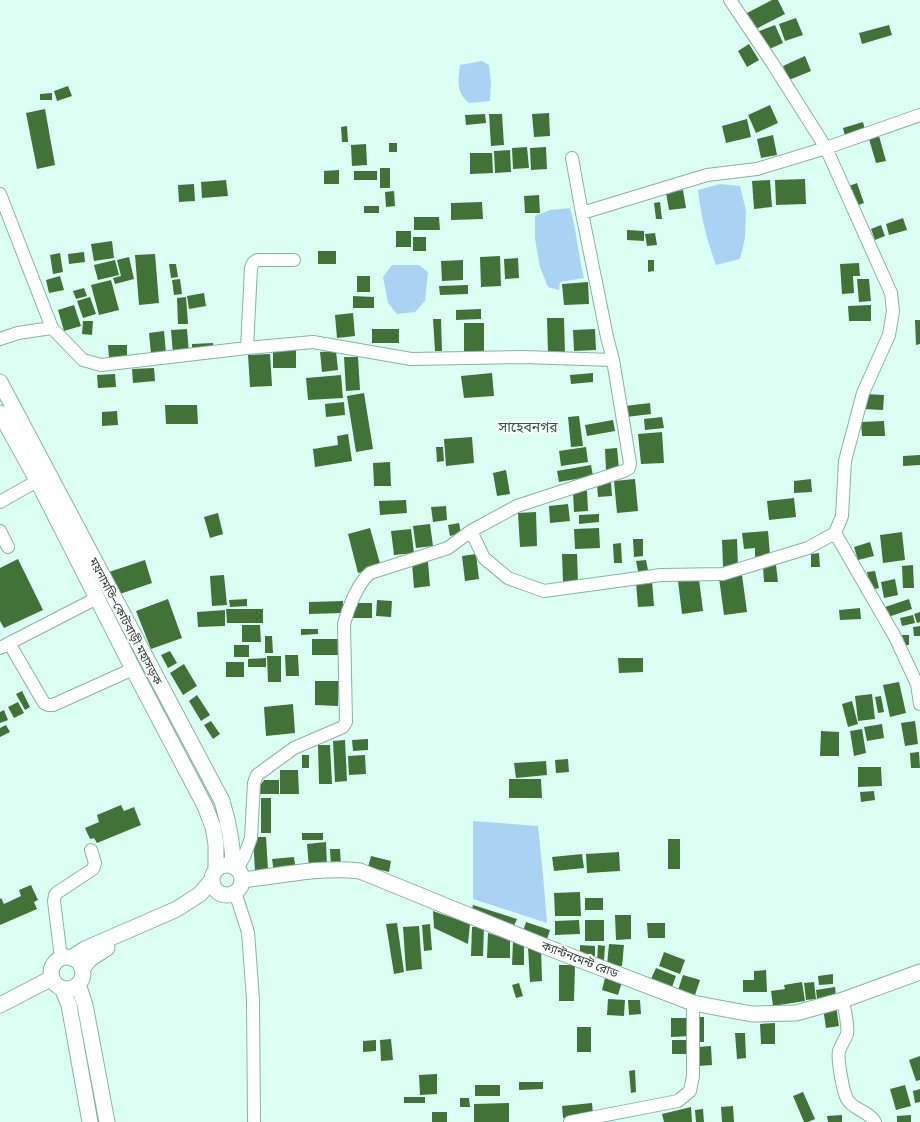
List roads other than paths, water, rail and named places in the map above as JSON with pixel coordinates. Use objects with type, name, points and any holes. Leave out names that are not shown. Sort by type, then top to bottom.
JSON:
[{"type":"main road","name":"ময়নামতি–কোটবাড়ী মহাসড়ক","points":[[0,382],[97,598],[132,669],[205,806],[213,827],[216,844],[216,881]]},
{"type":"main road","name":"ময়নামতি–কোটবাড়ী মহাসড়ক","points":[[0,413],[43,477],[222,802],[230,828],[237,877]]},
{"type":"main road","points":[[82,969],[90,959],[99,952],[189,909],[216,881],[224,865],[237,877],[226,894],[216,881]]},
{"type":"main road","name":"ক্যান্টনমেন্ট রোড","points":[[237,877],[345,868],[360,870],[549,948],[694,1003],[752,1014],[796,1013],[843,1000],[920,972]]},
{"type":"main road","points":[[90,1122],[69,1005],[57,983],[52,969],[57,961],[177,909],[200,894],[216,881]]},
{"type":"main road","points":[[0,1006],[57,983],[71,989],[78,984],[82,977],[82,969],[80,964],[66,958]]},
{"type":"main road","points":[[78,984],[86,1011],[107,1122]]},
{"type":"street","points":[[471,531],[484,558],[508,578],[544,591],[662,574],[723,574],[808,548],[835,533],[842,516],[845,461],[863,393],[889,335],[893,311],[891,293],[826,148],[730,0]]},
{"type":"street","points":[[582,213],[707,175],[758,169],[826,148],[920,115]]},
{"type":"street","points":[[254,1122],[253,999],[248,932],[237,877],[251,838],[254,783],[257,775],[294,748],[343,727],[346,722],[344,624],[347,613],[364,578],[370,573],[448,548],[471,531],[517,506],[624,471],[629,468],[630,463],[613,360],[607,337],[572,158]]},
{"type":"street","points":[[0,194],[52,328],[83,360],[101,365],[247,348],[314,342],[411,359],[523,358],[613,360]]},
{"type":"street","points":[[247,348],[252,263],[257,260],[294,260]]},
{"type":"street","points":[[0,339],[18,333],[52,328]]},
{"type":"street","points":[[0,502],[43,477]]},
{"type":"street","points":[[0,531],[8,547]]},
{"type":"street","points":[[835,533],[895,637],[917,684],[920,704]]},
{"type":"street","points":[[97,598],[5,646],[44,703],[48,705],[53,705],[132,669]]},
{"type":"street","points":[[66,958],[54,901],[55,895],[93,869],[94,863],[91,850]]},
{"type":"street","points":[[843,1000],[847,1033],[840,1049],[838,1059],[846,1098],[852,1105],[875,1122]]},
{"type":"street","points":[[570,1122],[678,1101],[690,1091],[694,1076],[694,1003]]},
{"type":"water","points":[[482,61],[489,65],[491,83],[490,101],[469,103],[460,91],[460,65]]},
{"type":"water","points":[[720,184],[740,186],[746,211],[745,238],[740,259],[716,265],[705,229],[698,190]]},
{"type":"water","points":[[570,208],[584,278],[560,282],[559,290],[548,287],[540,267],[535,239],[535,216],[550,210]]},
{"type":"water","points":[[392,265],[419,265],[428,272],[425,301],[415,312],[397,314],[388,303],[383,277]]},
{"type":"water","points":[[473,821],[538,826],[547,923],[473,899]]},
{"type":"district","name":"সাহেবনগর","points":[[528,427]]}]
